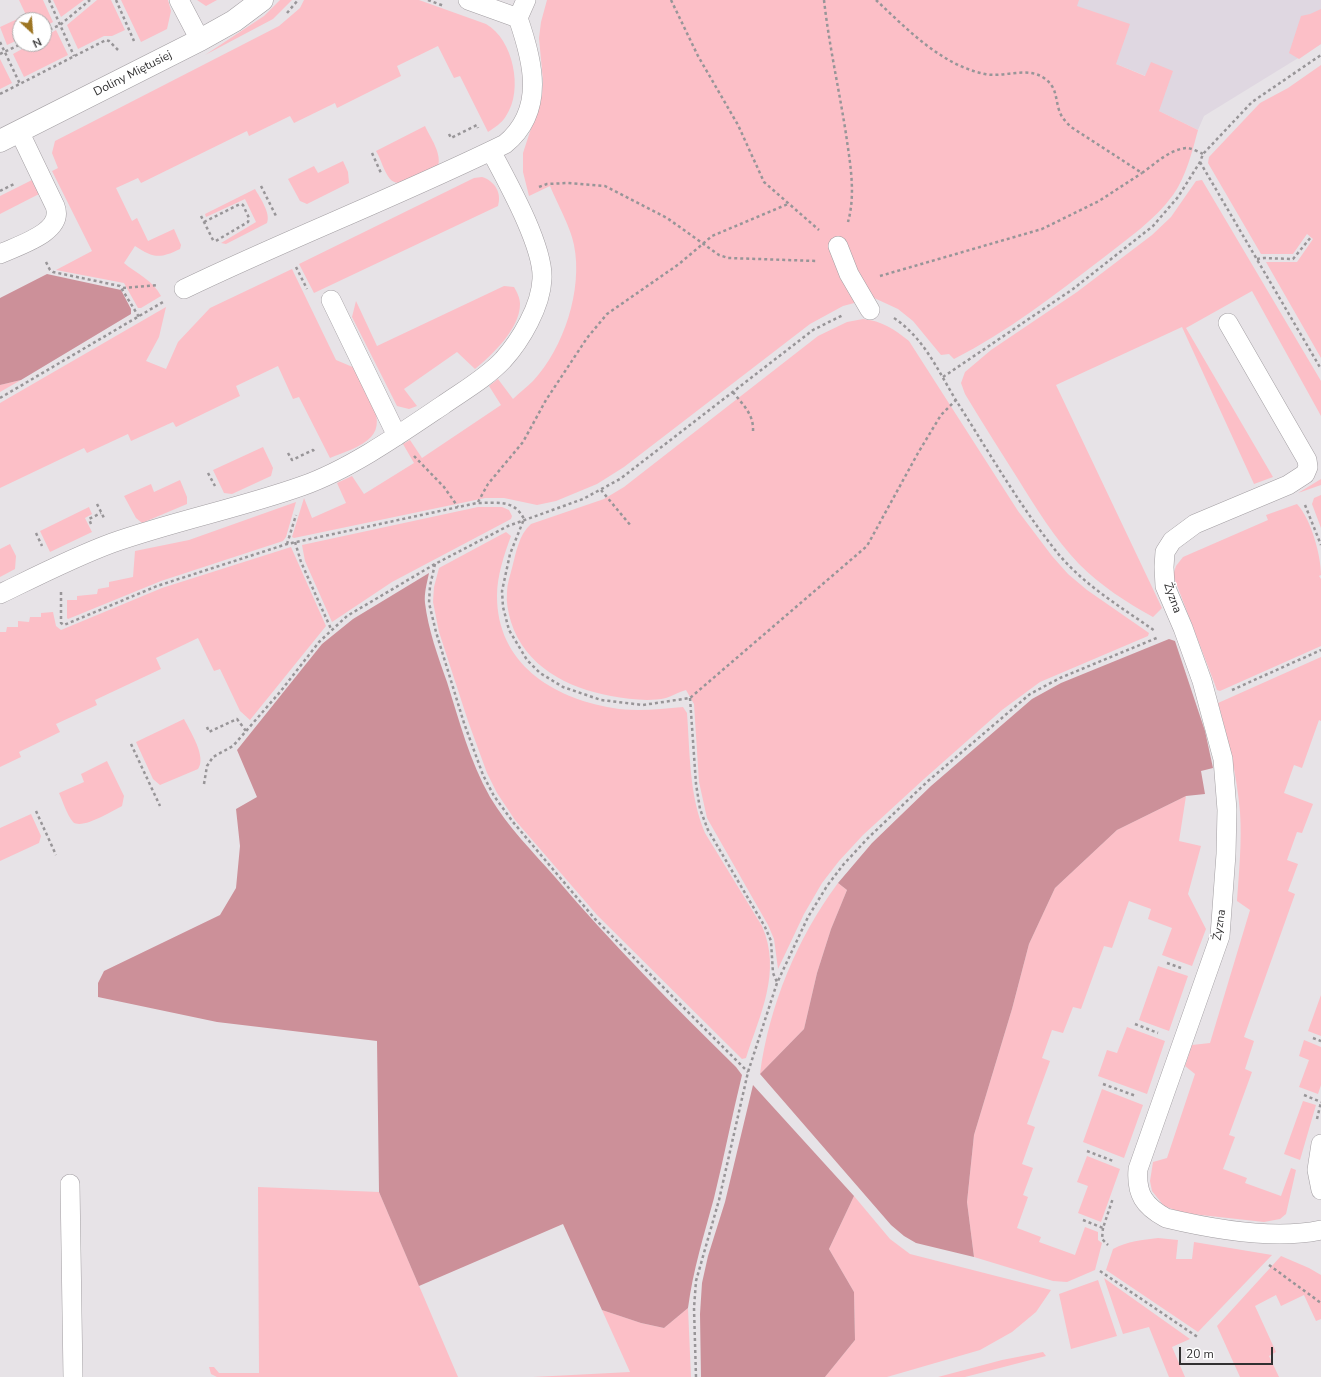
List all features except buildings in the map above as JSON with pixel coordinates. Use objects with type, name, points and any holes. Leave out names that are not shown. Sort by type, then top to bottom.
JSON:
[{"type":"street","name":"Doliny Miętusiej","points":[[9,136],[200,40],[234,21],[262,0]]},
{"type":"lane","points":[[179,0],[200,40]]},
{"type":"lane","points":[[468,0],[518,18]]},
{"type":"lane","points":[[184,289],[283,244],[393,197],[505,144],[515,136],[523,124],[531,99],[533,82],[532,66],[528,47],[518,18],[526,0]]},
{"type":"lane","points":[[0,254],[34,238],[53,226],[57,213],[9,136]]},
{"type":"lane","points":[[0,594],[53,568],[115,542],[304,485],[355,461],[397,436],[487,375],[507,354],[530,322],[542,280],[540,257],[516,199],[491,151]]},
{"type":"lane","points":[[841,254],[854,284],[870,310]]},
{"type":"lane","points":[[331,300],[397,436]]},
{"type":"lane","name":"Żyzna","points":[[1228,323],[1307,460],[1308,467],[1304,474],[1288,485],[1195,524],[1172,541],[1166,552],[1164,567],[1165,586],[1183,628],[1208,701],[1223,759],[1227,810],[1222,919],[1217,943],[1138,1169],[1137,1184],[1140,1194],[1147,1205],[1154,1212],[1166,1218],[1249,1232],[1292,1234],[1321,1230]]},
{"type":"lane","points":[[1321,1144],[1318,1170],[1321,1190]]},
{"type":"lane","points":[[70,1184],[73,1377]]},
{"type":"path","points":[[48,0],[74,56]]},
{"type":"path","points":[[52,28],[60,25],[90,0]]},
{"type":"path","points":[[116,0],[137,48]]},
{"type":"path","points":[[428,0],[449,7]]},
{"type":"path","points":[[671,0],[698,56],[738,125],[758,172],[764,182],[841,254]]},
{"type":"path","points":[[824,0],[827,34],[840,100],[852,180],[852,201],[841,254]]},
{"type":"path","points":[[876,0],[930,49],[953,62],[985,74],[1002,75],[1015,72],[1029,73],[1043,77],[1053,86],[1059,110],[1064,120],[1071,127],[1142,174]]},
{"type":"path","points":[[0,94],[106,40],[124,52]]},
{"type":"path","points":[[0,42],[20,84]]},
{"type":"path","points":[[0,54],[12,48]]},
{"type":"path","points":[[943,377],[1073,289],[1153,226],[1178,197],[1200,162],[1203,154],[1252,102],[1321,55]]},
{"type":"path","points":[[449,134],[451,138],[477,126],[479,130]]},
{"type":"path","points":[[854,284],[968,249],[1042,229],[1099,201],[1142,174],[1170,153],[1190,148],[1203,154]]},
{"type":"path","points":[[372,153],[378,166]]},
{"type":"path","points":[[1200,162],[1321,369]]},
{"type":"path","points":[[516,199],[547,184],[588,184],[605,186],[667,218],[703,244],[728,258],[841,254]]},
{"type":"path","points":[[260,186],[273,210]]},
{"type":"path","points":[[201,216],[204,222],[214,242],[248,222],[250,218],[243,205],[240,204],[204,222]]},
{"type":"path","points":[[477,503],[488,484],[523,442],[546,400],[587,338],[606,314],[679,264],[712,236],[788,204]]},
{"type":"path","points":[[1257,259],[1293,259],[1311,237]]},
{"type":"path","points":[[34,238],[50,270],[120,286],[123,288],[150,285],[171,285],[184,289]]},
{"type":"path","points":[[283,244],[313,300],[331,300]]},
{"type":"path","points":[[123,288],[139,317]]},
{"type":"path","points":[[0,398],[184,289]]},
{"type":"path","points":[[204,784],[207,766],[213,758],[233,746],[331,629],[367,604],[435,564],[524,519],[602,490],[620,479],[813,330],[843,315],[858,311],[870,310],[884,313],[909,329],[920,340],[956,400],[1025,508],[1056,552],[1089,584],[1162,635],[1043,685],[1007,712],[928,782],[868,838],[843,865],[827,886],[808,917],[777,983],[748,1072],[720,1200],[696,1281],[694,1308],[696,1377]]},
{"type":"path","points":[[733,392],[750,414],[753,422],[753,431]]},
{"type":"path","points":[[524,519],[510,554],[502,591],[503,607],[509,630],[527,660],[540,674],[563,687],[601,700],[643,705],[690,698],[867,546],[918,452],[941,415],[956,400]]},
{"type":"path","points":[[397,436],[444,487],[458,507]]},
{"type":"path","points":[[288,454],[292,460],[312,450]]},
{"type":"path","points":[[208,473],[214,484]]},
{"type":"path","points":[[602,490],[631,526]]},
{"type":"path","points":[[53,568],[61,586],[61,623],[64,625],[157,586],[295,542],[477,503],[502,503],[514,506],[519,510],[524,519]]},
{"type":"path","points":[[97,504],[102,514]]},
{"type":"path","points":[[1305,504],[1321,545]]},
{"type":"path","points":[[36,533],[41,544]]},
{"type":"path","points":[[295,542],[301,562],[331,629]]},
{"type":"path","points":[[435,564],[430,586],[429,603],[434,626],[464,723],[483,775],[494,796],[512,822],[595,919],[666,992],[748,1072]]},
{"type":"path","points":[[1208,701],[1321,650]]},
{"type":"path","points":[[690,698],[696,784],[700,809],[708,830],[766,926],[771,941],[773,973],[777,983]]},
{"type":"path","points":[[207,727],[209,732],[237,719],[246,731]]},
{"type":"path","points":[[131,744],[160,806]]},
{"type":"path","points":[[36,811],[56,855]]},
{"type":"path","points":[[1135,1024],[1165,1035]]},
{"type":"path","points":[[1313,1038],[1321,1041]]},
{"type":"path","points":[[1103,1084],[1141,1098]]},
{"type":"path","points":[[1304,1095],[1321,1102]]},
{"type":"path","points":[[1087,1151],[1100,1156]]},
{"type":"path","points":[[1083,1220],[1101,1228],[1102,1239],[1108,1245]]},
{"type":"path","points":[[1269,1265],[1321,1303]]},
{"type":"path","points":[[1100,1271],[1199,1338]]},
{"type":"shaded area","points":[[19,0],[43,0],[48,12],[25,12]]},
{"type":"shaded area","points":[[53,0],[84,0],[61,17]]},
{"type":"shaded area","points":[[97,0],[111,0],[125,30],[112,36],[104,36],[78,49],[67,25]]},
{"type":"shaded area","points":[[121,0],[168,0],[171,11],[167,29],[141,42]]},
{"type":"shaded area","points":[[197,0],[217,0],[206,6]]},
{"type":"shaded area","points":[[280,0],[292,0],[273,19],[205,55],[264,16]]},
{"type":"shaded area","points":[[304,0],[419,0],[486,24],[495,31],[503,41],[513,66],[515,79],[514,93],[506,116],[500,123],[488,132],[460,76],[454,78],[438,46],[397,66],[401,76],[337,108],[335,103],[294,123],[290,116],[249,136],[247,131],[141,183],[138,178],[116,188],[132,221],[137,218],[148,241],[174,229],[181,245],[180,249],[162,256],[152,255],[135,246],[124,263],[149,281],[158,290],[161,296],[141,308],[138,308],[124,283],[56,270],[92,251],[52,171],[58,168],[52,153],[55,141],[279,26],[300,8]]},
{"type":"shaded area","points":[[547,0],[1079,0],[1077,6],[1130,24],[1116,64],[1145,76],[1151,62],[1173,71],[1159,111],[1198,130],[1188,164],[1178,188],[1166,204],[1149,221],[1131,237],[1049,299],[993,337],[954,359],[949,354],[941,355],[913,321],[898,309],[846,285],[849,294],[858,302],[843,306],[810,324],[624,467],[597,484],[556,501],[537,505],[504,498],[485,498],[294,538],[292,537],[304,498],[312,518],[346,503],[337,483],[352,476],[364,494],[414,463],[403,444],[410,440],[422,458],[501,405],[489,386],[498,379],[513,399],[533,381],[544,367],[554,352],[562,335],[573,299],[576,280],[574,245],[567,223],[550,186],[529,196],[523,172],[523,153],[542,95],[543,81],[539,38],[541,22]]},
{"type":"shaded area","points":[[1049,0],[1321,0],[1321,44],[1204,116],[1198,130],[1159,111],[1146,76],[1116,64]]},
{"type":"shaded area","points":[[1321,9],[1321,44],[1299,59],[1289,53],[1301,16]]},
{"type":"shaded area","points":[[12,21],[12,43],[7,45],[0,27]]},
{"type":"shaded area","points":[[56,30],[68,55],[24,77],[13,54],[17,52],[52,52],[52,32]]},
{"type":"shaded area","points":[[0,59],[12,83],[0,89]]},
{"type":"shaded area","points":[[1321,65],[1321,358],[1266,262],[1297,262],[1313,239],[1307,234],[1293,254],[1261,254],[1208,163],[1209,157],[1260,103],[1288,88]]},
{"type":"shaded area","points":[[425,126],[437,151],[439,162],[438,167],[414,180],[400,183],[394,182],[388,176],[376,151]]},
{"type":"shaded area","points":[[343,161],[348,172],[349,183],[307,204],[300,201],[288,179],[314,166],[318,173]]},
{"type":"shaded area","points":[[482,177],[491,181],[496,188],[499,197],[498,206],[314,293],[299,264],[474,178]]},
{"type":"shaded area","points":[[32,180],[39,194],[0,214],[0,196]]},
{"type":"shaded area","points":[[1202,180],[1321,381],[1321,416],[1252,291],[1186,328],[1273,477],[1254,484],[1182,327],[1056,385],[1162,608],[1153,617],[1133,606],[1105,586],[1079,564],[1070,554],[1039,512],[965,394],[961,383],[965,372],[991,350],[1077,292],[1152,235],[1171,217],[1196,181]]},
{"type":"shaded area","points":[[255,189],[268,215],[267,223],[226,244],[221,243],[256,222],[245,199],[206,217],[205,214]]},
{"type":"shaded area","points":[[292,269],[336,360],[355,368],[373,403],[376,412],[376,430],[367,441],[330,458],[299,397],[293,399],[278,366],[236,386],[240,396],[176,427],[173,422],[131,441],[128,434],[87,453],[84,448],[0,488],[0,403],[166,307],[159,337],[146,361],[166,369],[178,342],[210,308]]},
{"type":"shaded area","points":[[47,274],[121,290],[131,309],[131,314],[21,380],[0,385],[0,298]]},
{"type":"shaded area","points":[[504,286],[514,287],[520,304],[519,313],[510,332],[497,349],[475,369],[457,352],[404,389],[417,406],[409,409],[397,406],[352,317],[356,301],[377,346]]},
{"type":"shaded area","points":[[863,319],[888,326],[909,341],[1018,511],[1052,556],[1068,574],[1087,590],[1149,633],[1148,636],[1040,682],[1002,710],[924,779],[863,835],[839,861],[822,883],[804,914],[778,969],[774,939],[768,925],[707,818],[699,782],[694,704],[686,690],[666,698],[638,700],[595,692],[564,681],[537,663],[526,651],[511,622],[507,600],[508,586],[518,544],[531,524],[604,499],[624,487],[818,336],[847,322]]},
{"type":"shaded area","points":[[21,380],[0,392],[0,385]]},
{"type":"shaded area","points":[[263,447],[273,468],[271,476],[232,494],[224,493],[213,470]]},
{"type":"shaded area","points":[[1321,479],[1321,485],[1298,493]]},
{"type":"shaded area","points":[[180,480],[187,497],[187,504],[142,523],[136,518],[124,496],[151,484],[154,492]]},
{"type":"shaded area","points":[[1321,495],[1321,528],[1312,504],[1314,498]]},
{"type":"shaded area","points":[[296,502],[286,537],[283,541],[161,581],[68,619],[67,618],[67,600],[77,600],[77,596],[97,594],[98,589],[109,587],[109,582],[133,577],[135,551],[189,540]]},
{"type":"shaded area","points":[[1297,504],[1311,528],[1321,567],[1321,575],[1319,576],[1321,579],[1321,646],[1220,691],[1217,690],[1173,575],[1176,566],[1183,557],[1268,520],[1266,515]]},
{"type":"shaded area","points":[[89,507],[92,514],[85,518],[92,532],[50,552],[40,531]]},
{"type":"shaded area","points":[[478,507],[502,507],[509,510],[512,516],[511,519],[392,582],[332,622],[305,561],[302,545]]},
{"type":"shaded area","points":[[506,532],[511,536],[503,558],[498,581],[497,596],[499,620],[507,640],[518,658],[532,673],[549,686],[569,696],[591,703],[630,710],[683,707],[687,713],[691,774],[700,819],[705,833],[762,926],[768,943],[770,960],[767,993],[746,1058],[742,1059],[597,915],[515,820],[497,793],[487,773],[468,721],[439,632],[433,602],[434,587],[439,568]]},
{"type":"shaded area","points":[[10,544],[16,556],[15,569],[0,577],[0,549]]},
{"type":"shaded area","points":[[291,547],[326,626],[250,720],[240,711],[220,669],[214,671],[198,638],[156,658],[161,669],[95,700],[97,705],[56,724],[60,732],[19,752],[21,757],[0,767],[0,632],[6,632],[7,627],[18,627],[18,621],[29,622],[30,617],[41,617],[41,613],[53,612],[56,626],[61,630],[162,588]]},
{"type":"shaded area","points":[[429,573],[425,599],[426,613],[431,633],[466,741],[483,784],[490,797],[521,839],[599,926],[667,998],[736,1067],[742,1075],[714,1198],[696,1266],[688,1308],[664,1328],[641,1323],[602,1310],[563,1224],[419,1286],[379,1192],[377,1041],[217,1022],[98,997],[98,983],[104,971],[220,915],[236,888],[240,846],[236,809],[257,797],[237,750],[322,644],[353,619]]},
{"type":"shaded area","points":[[1169,639],[1175,641],[1205,731],[1213,768],[1201,771],[1205,794],[1186,796],[1117,830],[1055,888],[1029,944],[1012,1009],[974,1135],[967,1202],[974,1257],[916,1243],[904,1236],[891,1225],[760,1074],[804,1029],[817,973],[831,929],[847,890],[838,883],[872,843],[931,786],[1032,699],[1061,683]]},
{"type":"shaded area","points":[[1321,657],[1321,721],[1319,720],[1302,768],[1294,765],[1284,793],[1313,804],[1302,833],[1297,832],[1287,860],[1298,864],[1288,891],[1295,894],[1244,1037],[1254,1041],[1245,1069],[1252,1072],[1229,1135],[1235,1137],[1223,1169],[1247,1178],[1245,1183],[1281,1196],[1291,1168],[1296,1170],[1286,1214],[1280,1219],[1264,1222],[1183,1213],[1164,1206],[1152,1191],[1150,1181],[1153,1162],[1167,1158],[1195,1074],[1185,1066],[1192,1045],[1210,1043],[1250,910],[1237,901],[1241,823],[1240,812],[1232,757],[1218,703]]},
{"type":"shaded area","points":[[184,719],[197,744],[200,764],[198,769],[160,785],[153,779],[136,742]]},
{"type":"shaded area","points":[[107,761],[124,796],[122,806],[90,822],[77,824],[73,822],[59,793],[84,782],[81,774]]},
{"type":"shaded area","points":[[1186,796],[1179,841],[1201,846],[1188,894],[1206,929],[1192,966],[1162,955],[1172,928],[1148,919],[1151,909],[1129,901],[1112,948],[1104,946],[1081,1009],[1073,1007],[1063,1033],[1052,1030],[1042,1058],[1050,1061],[1027,1124],[1035,1127],[1022,1164],[1033,1168],[1023,1195],[1028,1197],[1017,1228],[1041,1237],[1039,1242],[1075,1255],[1085,1227],[1098,1232],[1098,1240],[1102,1243],[1095,1270],[1067,1282],[1053,1281],[974,1257],[967,1202],[974,1135],[1012,1009],[1029,944],[1055,888],[1117,830]]},
{"type":"shaded area","points":[[31,814],[41,836],[39,843],[0,861],[0,828]]},
{"type":"shaded area","points":[[838,883],[847,890],[831,929],[817,973],[804,1029],[760,1074],[770,1023],[787,974],[810,926]]},
{"type":"shaded area","points":[[1158,966],[1188,976],[1169,1031],[1139,1020]]},
{"type":"shaded area","points":[[1321,995],[1321,1036],[1308,1031]]},
{"type":"shaded area","points":[[1127,1027],[1165,1041],[1147,1094],[1098,1076],[1107,1050],[1117,1053]]},
{"type":"shaded area","points":[[1304,1040],[1321,1047],[1321,1085],[1318,1094],[1299,1087],[1309,1060],[1299,1056]]},
{"type":"shaded area","points":[[753,1085],[854,1196],[829,1249],[854,1292],[855,1340],[825,1377],[701,1377],[700,1314],[702,1283],[708,1256],[725,1202]]},
{"type":"shaded area","points":[[1102,1089],[1143,1105],[1124,1158],[1083,1142]]},
{"type":"shaded area","points":[[1303,1101],[1316,1105],[1300,1160],[1284,1154]]},
{"type":"shaded area","points":[[1087,1156],[1120,1169],[1101,1222],[1078,1213],[1088,1186],[1077,1182]]},
{"type":"shaded area","points":[[258,1187],[379,1192],[458,1377],[217,1377],[211,1374],[209,1367],[214,1367],[219,1373],[259,1373]]},
{"type":"shaded area","points":[[854,1196],[890,1239],[910,1254],[1051,1290],[1036,1312],[1012,1332],[980,1350],[887,1377],[825,1377],[855,1340],[854,1292],[829,1249]]},
{"type":"shaded area","points":[[1158,1238],[1178,1240],[1176,1259],[1192,1259],[1194,1242],[1272,1255],[1198,1332],[1106,1270],[1113,1249],[1141,1240]]},
{"type":"shaded area","points":[[1281,1256],[1321,1275],[1321,1319],[1316,1321],[1304,1295],[1281,1306],[1276,1295],[1255,1306],[1276,1352],[1269,1356],[1279,1377],[1240,1377],[1217,1326]]},
{"type":"shaded area","points":[[1104,1278],[1190,1339],[1172,1347],[1185,1377],[1169,1377],[1149,1327],[1123,1334]]},
{"type":"shaded area","points":[[1098,1280],[1117,1336],[1071,1349],[1059,1294]]},
{"type":"shaded area","points":[[688,1308],[691,1377],[533,1377],[630,1372],[602,1310],[641,1323],[664,1328]]},
{"type":"shaded area","points":[[1043,1352],[1046,1356],[965,1377],[938,1377],[1002,1360]]}]
